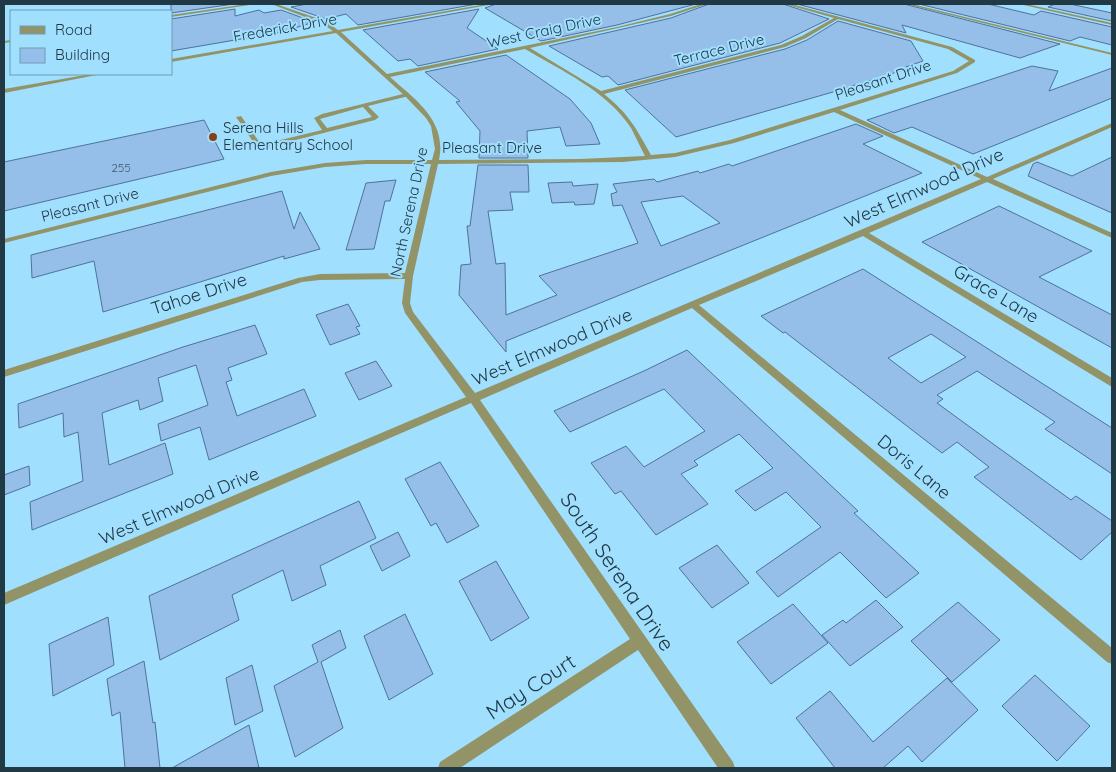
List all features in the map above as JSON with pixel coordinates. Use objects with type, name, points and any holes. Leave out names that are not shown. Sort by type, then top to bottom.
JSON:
[{"type":"street","points":[[172,16],[254,4]]},
{"type":"street","name":"North Serena Drive","points":[[274,4],[323,22],[337,31],[387,76],[428,117],[434,126],[438,149],[436,162],[409,276],[406,304],[409,313],[473,398]]},
{"type":"street","name":"Frederick Drive","points":[[172,61],[492,4]]},
{"type":"street","name":"West Craig Drive","points":[[387,76],[651,20],[704,4]]},
{"type":"street","points":[[786,4],[839,17]]},
{"type":"street","points":[[908,4],[1112,54]]},
{"type":"street","points":[[1021,4],[1112,24]]},
{"type":"street","name":"Pleasant Drive","points":[[4,241],[290,171],[347,163],[648,158],[710,148],[955,72],[973,61],[950,48],[839,17]]},
{"type":"street","name":"Terrace Drive","points":[[600,93],[783,46],[804,37],[839,17]]},
{"type":"street","points":[[526,47],[600,93],[630,124],[648,158]]},
{"type":"street","points":[[4,91],[93,75]]},
{"type":"street","points":[[326,131],[318,118],[364,105],[407,96]]},
{"type":"street","points":[[239,118],[258,145],[264,146],[376,117],[364,105]]},
{"type":"street","points":[[835,110],[1112,236]]},
{"type":"street","name":"West Elmwood Drive","points":[[4,599],[863,233],[1112,124]]},
{"type":"street","name":"Grace Lane","points":[[863,233],[1112,383]]},
{"type":"street","name":"Tahoe Drive","points":[[4,374],[301,280],[320,277],[409,276]]},
{"type":"street","name":"Doris Lane","points":[[693,304],[1112,657]]},
{"type":"street","name":"South Serena Drive","points":[[473,398],[727,768]]},
{"type":"street","name":"May Court","points":[[446,768],[640,641]]},
{"type":"building","points":[[171,4],[234,4],[172,13]]},
{"type":"building","points":[[307,4],[477,4],[358,25],[346,14],[326,19],[291,7]]},
{"type":"building","points":[[496,4],[696,4],[617,25],[541,41],[485,8]]},
{"type":"building","points":[[709,4],[783,4],[829,19],[780,43],[618,85],[608,76],[602,77],[549,46],[671,18]]},
{"type":"building","points":[[797,4],[904,4],[1060,44],[1020,58],[902,25],[906,33]]},
{"type":"building","points":[[919,4],[988,4],[1034,15],[1041,11],[1112,27],[1112,45],[1080,37],[1070,41]]},
{"type":"building","points":[[1055,4],[1070,4],[1112,13],[1112,21],[1048,7]]},
{"type":"building","points":[[235,9],[235,16],[259,10],[264,13],[281,10],[314,22],[282,32],[172,51],[172,19]]},
{"type":"building","points":[[479,9],[467,28],[498,49],[418,66],[410,59],[398,61],[363,30]]},
{"type":"building","points":[[838,21],[911,41],[923,61],[906,67],[910,68],[833,92],[676,137],[625,90],[785,49],[807,40]]},
{"type":"building","points":[[506,55],[570,99],[591,123],[600,144],[566,146],[560,127],[527,131],[528,158],[479,158],[480,131],[456,102],[460,101],[425,72]]},
{"type":"building","points":[[1032,66],[1058,71],[1049,91],[1112,68],[1112,98],[973,154],[912,127],[894,133],[867,120]]},
{"type":"building","name":"Serena Hills Elementary School","points":[[204,120],[224,159],[4,211],[4,162]]},
{"type":"building","points":[[856,124],[883,136],[863,144],[922,173],[506,341],[506,352],[459,295],[461,265],[471,264],[467,226],[470,226],[478,165],[528,165],[529,192],[510,192],[513,210],[488,211],[496,264],[505,263],[506,315],[557,295],[539,276],[638,243],[622,205],[613,206],[611,194],[617,192],[613,184],[654,179],[657,182],[698,171],[700,173],[729,164],[732,166]],"holes":[[[683,196],[720,223],[661,246],[641,202]]]},
{"type":"building","points":[[1112,157],[1112,213],[1028,176],[1033,164],[1037,162],[1072,176]]},
{"type":"building","points":[[396,180],[390,201],[385,201],[374,249],[346,250],[366,183]]},
{"type":"building","points":[[572,182],[573,186],[598,184],[594,204],[575,205],[574,202],[552,203],[548,183]]},
{"type":"building","points":[[282,191],[294,229],[300,212],[320,249],[284,259],[284,256],[103,312],[94,261],[32,278],[31,255]]},
{"type":"building","points":[[999,206],[1092,251],[1039,277],[1112,315],[1112,348],[922,242]]},
{"type":"building","points":[[863,269],[1112,428],[1112,474],[1045,429],[1055,422],[977,371],[937,395],[943,399],[937,403],[1071,500],[1076,496],[1112,521],[1112,532],[1081,560],[974,477],[989,467],[957,442],[942,453],[785,332],[783,333],[761,316]],"holes":[[[931,334],[966,357],[921,383],[888,358]]]},
{"type":"building","points":[[348,304],[360,326],[356,327],[360,334],[330,345],[316,315]]},
{"type":"building","points":[[255,325],[267,354],[228,368],[232,380],[226,382],[237,416],[304,389],[316,416],[209,460],[200,427],[161,441],[158,424],[208,405],[196,365],[158,378],[163,401],[140,410],[138,400],[102,413],[109,465],[165,443],[173,474],[32,530],[30,502],[83,481],[78,432],[64,437],[63,413],[19,428],[18,404],[183,347]]},
{"type":"building","points":[[687,350],[858,511],[854,513],[919,573],[886,598],[840,552],[778,597],[756,572],[821,527],[786,492],[755,511],[735,491],[773,468],[739,434],[694,461],[698,465],[681,474],[708,504],[656,535],[621,491],[615,494],[591,463],[626,446],[644,467],[705,431],[664,389],[570,432],[554,411]]},
{"type":"building","points":[[376,361],[392,386],[359,400],[345,373]]},
{"type":"building","points":[[440,462],[479,526],[447,543],[436,523],[431,526],[405,479]]},
{"type":"building","points":[[29,466],[30,485],[4,495],[4,475]]},
{"type":"building","points":[[359,501],[376,538],[320,566],[326,585],[292,601],[283,570],[232,595],[239,620],[160,660],[149,596]]},
{"type":"building","points":[[398,532],[410,556],[382,571],[370,546]]},
{"type":"building","points":[[717,545],[749,583],[712,608],[679,568]]},
{"type":"building","points":[[496,561],[529,618],[491,641],[459,581]]},
{"type":"building","points":[[876,600],[903,627],[850,666],[822,635],[843,620],[846,623]]},
{"type":"building","points":[[958,602],[1000,640],[952,682],[911,641]]},
{"type":"building","points":[[793,604],[828,643],[771,684],[737,642]]},
{"type":"building","points":[[405,614],[433,674],[389,700],[364,636]]},
{"type":"building","points":[[108,617],[114,665],[53,696],[49,644]]},
{"type":"building","points":[[340,630],[346,648],[321,662],[343,728],[295,757],[274,686],[318,662],[312,645]]},
{"type":"building","points":[[144,661],[153,723],[155,722],[160,768],[125,768],[120,712],[112,716],[107,679]]},
{"type":"building","points":[[252,665],[263,711],[235,725],[226,678]]},
{"type":"building","points":[[1035,675],[1090,726],[1057,761],[1002,706]]},
{"type":"building","points":[[947,678],[978,710],[922,762],[908,746],[883,768],[835,768],[796,718],[830,691],[873,742]]},
{"type":"building","points":[[249,725],[259,768],[172,768]]},
{"type":"place","name":"Serena Hills Elementary School","points":[[213,137]]}]
